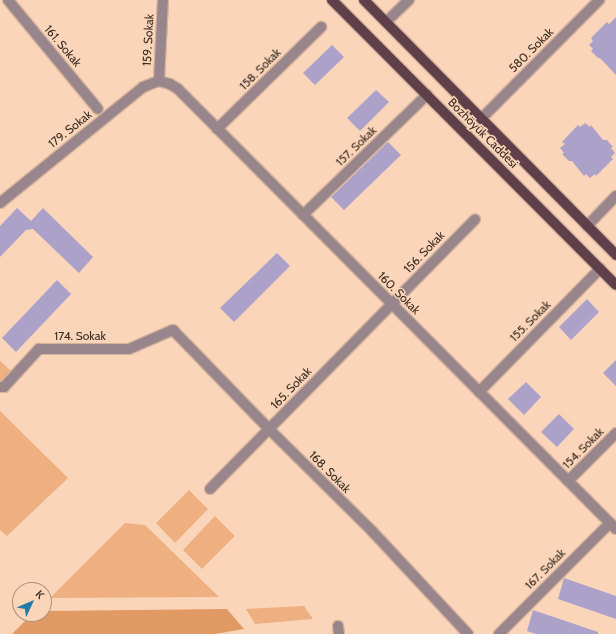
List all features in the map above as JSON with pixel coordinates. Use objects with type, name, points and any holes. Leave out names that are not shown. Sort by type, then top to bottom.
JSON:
[{"type":"main road","name":"Bozhöyük Caddesi","points":[[332,0],[616,285]]},
{"type":"main road","name":"Bozhöyük Caddesi","points":[[364,0],[616,255]]},
{"type":"street","name":"161. Sokak","points":[[8,0],[98,109]]},
{"type":"street","name":"159. Sokak","points":[[159,81],[163,0]]},
{"type":"street","points":[[386,22],[409,0]]},
{"type":"street","name":"580. Sokak","points":[[481,119],[599,0]]},
{"type":"street","name":"158. Sokak","points":[[217,129],[321,27]]},
{"type":"street","name":"160. Sokak","points":[[159,81],[174,86],[613,526]]},
{"type":"street","name":"179. Sokak","points":[[1,199],[143,87],[159,81]]},
{"type":"street","name":"157. Sokak","points":[[303,215],[427,95]]},
{"type":"street","points":[[587,226],[616,196]]},
{"type":"street","name":"156. Sokak","points":[[392,304],[475,219]]},
{"type":"street","name":"155. Sokak","points":[[479,392],[600,269]]},
{"type":"street","name":"165. Sokak","points":[[210,489],[392,304]]},
{"type":"street","name":"168. Sokak","points":[[173,330],[269,429],[372,531],[468,634]]},
{"type":"street","name":"174. Sokak","points":[[0,387],[4,387],[39,349],[129,349],[173,330]]},
{"type":"street","name":"154. Sokak","points":[[568,481],[616,433]]},
{"type":"street","name":"167. Sokak","points":[[499,634],[613,526]]},
{"type":"shaded area","points":[[0,361],[11,371],[0,382]]},
{"type":"shaded area","points":[[0,411],[68,478],[7,536],[0,530]]},
{"type":"shaded area","points":[[189,490],[208,509],[175,543],[156,523]]},
{"type":"shaded area","points":[[215,516],[235,536],[202,569],[183,550]]},
{"type":"shaded area","points":[[125,523],[145,525],[219,597],[52,598],[52,596]]},
{"type":"shaded area","points":[[304,606],[313,619],[255,624],[246,609]]},
{"type":"shaded area","points":[[227,609],[244,629],[215,634],[12,634],[24,622],[52,622],[52,611]]},
{"type":"building","points":[[616,17],[616,75],[591,51],[593,49],[589,45],[593,41],[591,38],[607,22],[609,24]]},
{"type":"building","points":[[332,45],[344,57],[315,85],[303,73]]},
{"type":"building","points":[[376,90],[389,102],[360,131],[347,118]]},
{"type":"building","points":[[585,123],[590,127],[591,125],[603,140],[607,140],[613,147],[611,148],[615,153],[611,157],[613,159],[596,176],[595,174],[590,178],[586,174],[584,176],[572,161],[569,161],[562,154],[564,153],[560,148],[565,144],[562,142],[578,125],[580,127]]},
{"type":"building","points":[[388,142],[401,155],[344,210],[331,197]]},
{"type":"building","points":[[17,208],[31,221],[43,208],[93,257],[79,273],[33,229],[26,230],[0,257],[0,226]]},
{"type":"building","points":[[277,253],[290,266],[234,322],[220,308]]},
{"type":"building","points":[[57,280],[71,294],[16,352],[2,338]]},
{"type":"building","points":[[587,299],[599,312],[571,340],[559,327]]},
{"type":"building","points":[[616,360],[616,386],[603,373]]},
{"type":"building","points":[[526,382],[541,397],[524,415],[508,399]]},
{"type":"building","points":[[559,414],[574,429],[557,447],[541,432]]},
{"type":"building","points":[[564,578],[616,596],[616,619],[558,599]]},
{"type":"building","points":[[533,610],[598,632],[598,634],[536,634],[527,631]]}]
